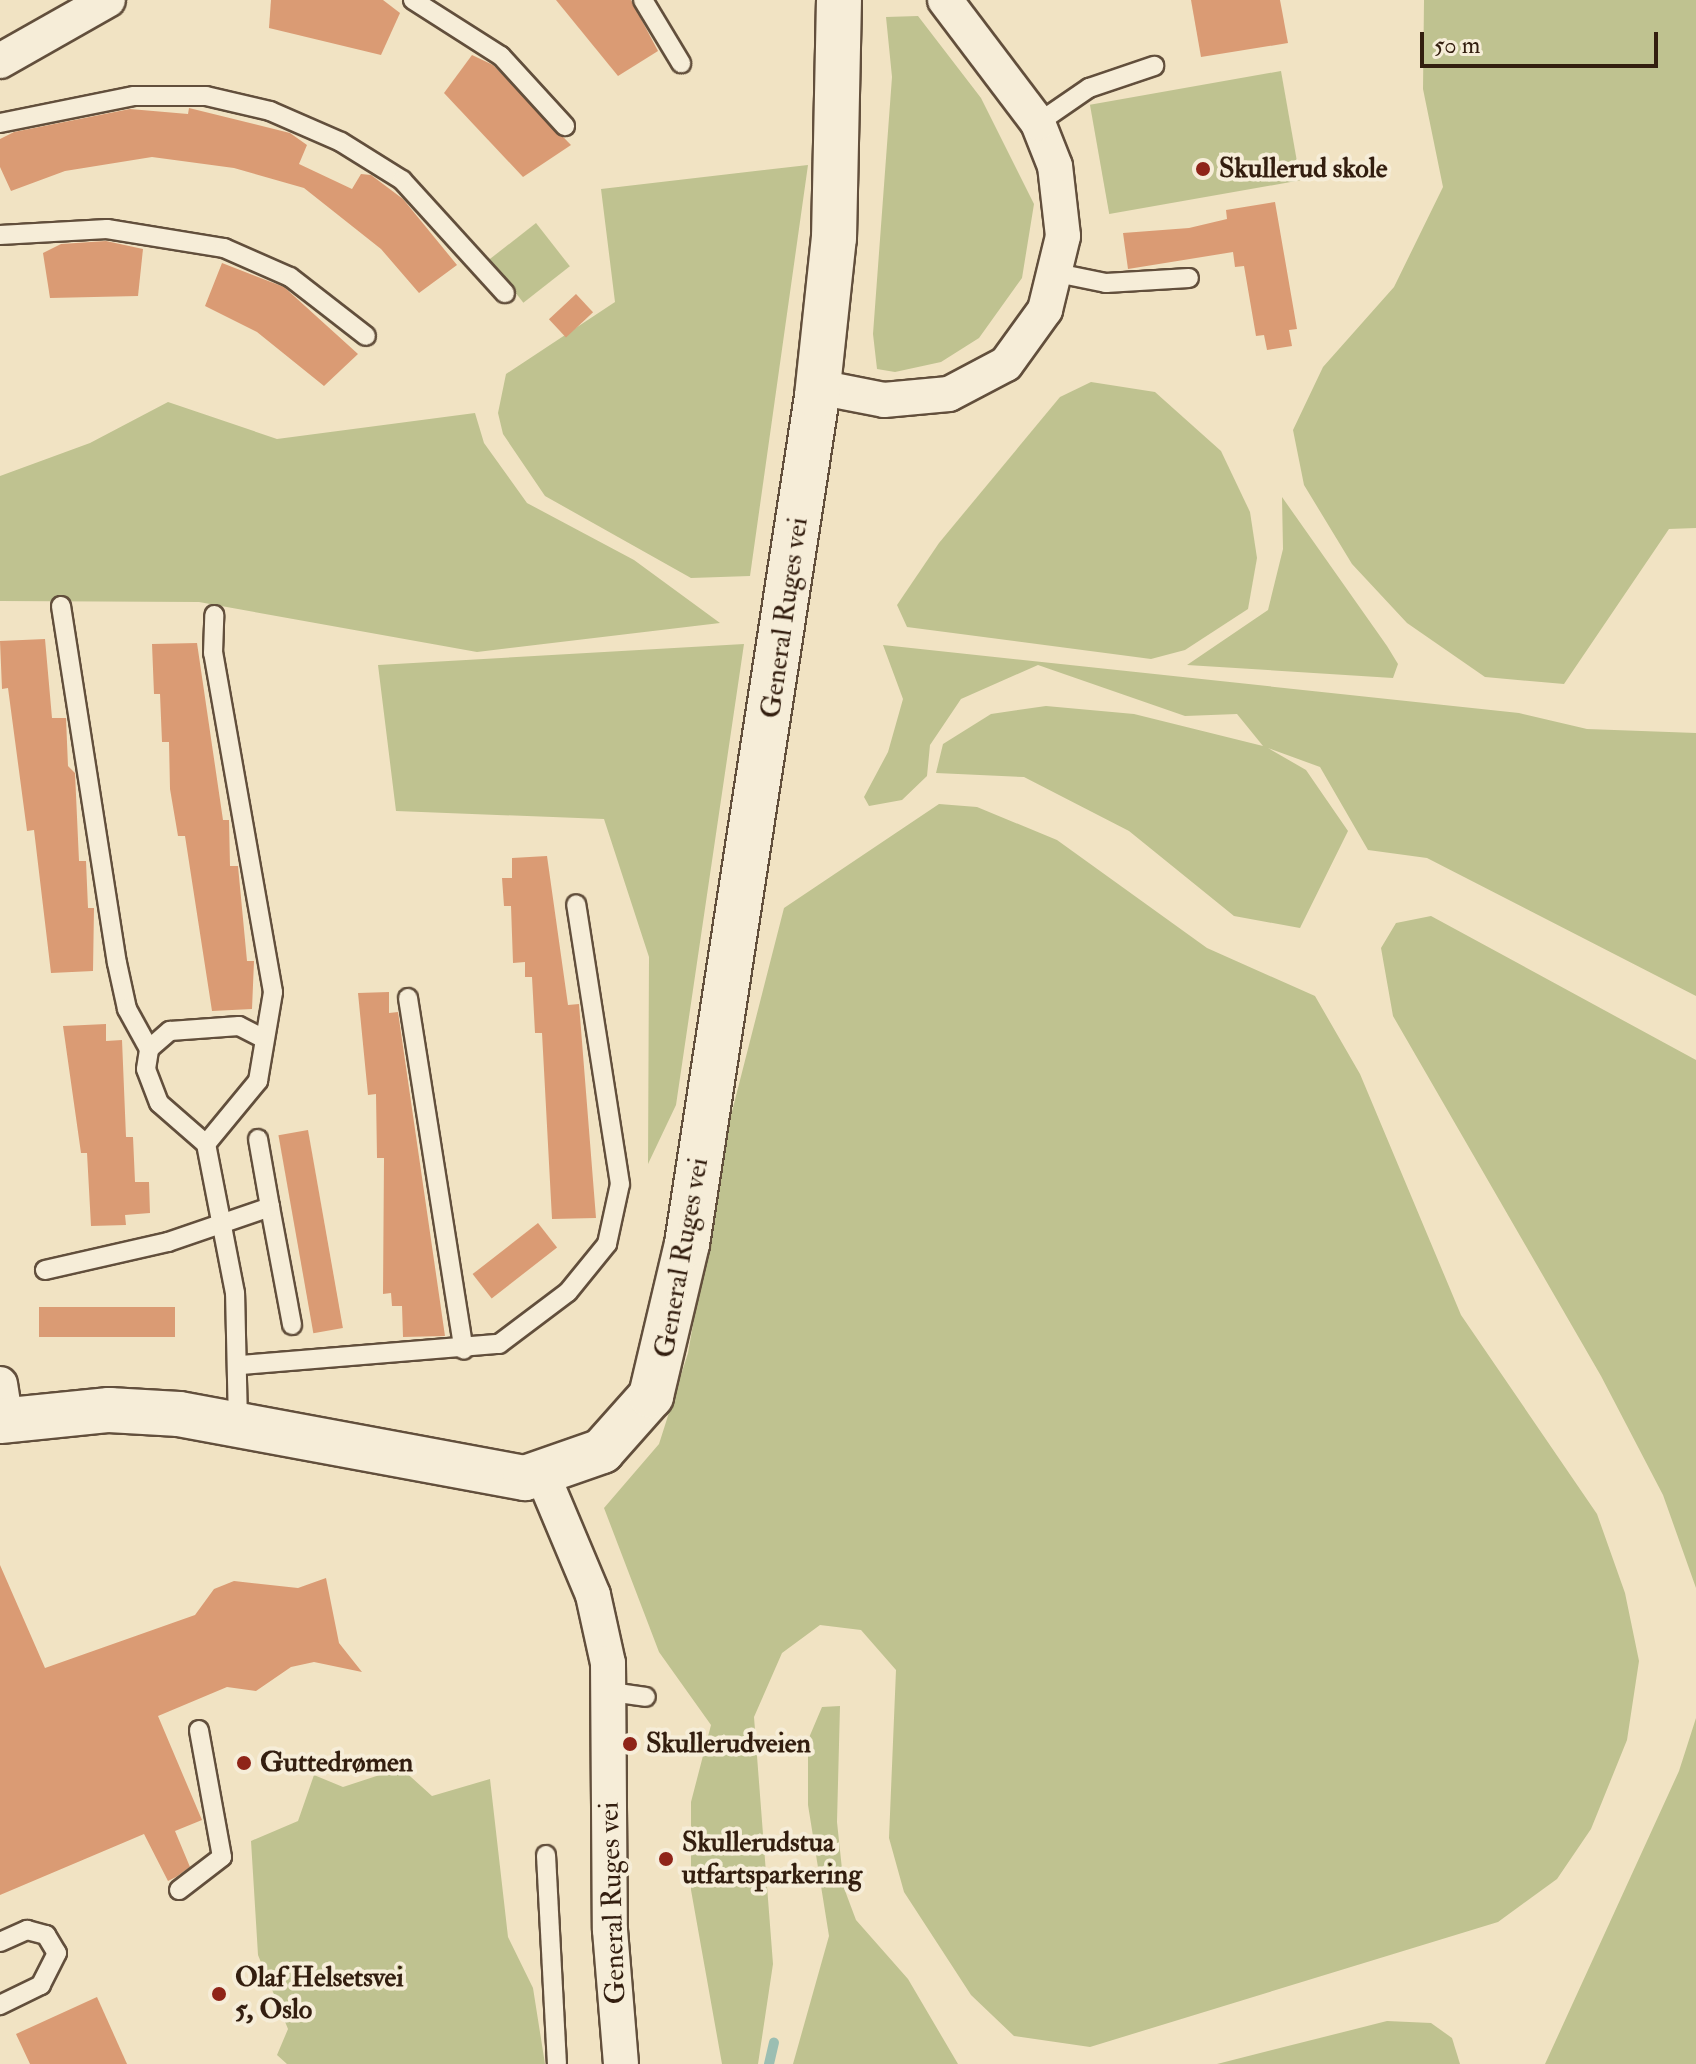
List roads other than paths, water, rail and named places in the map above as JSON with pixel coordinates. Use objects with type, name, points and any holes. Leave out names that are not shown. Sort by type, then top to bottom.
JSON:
[{"type":"main road","name":"General Ruges vei","points":[[543,1476],[602,1451],[639,1414],[660,1376],[775,695],[818,387],[834,238],[839,0]]},
{"type":"main road","points":[[2,1408],[109,1410],[238,1423],[506,1477],[543,1476]]},
{"type":"street","points":[[0,61],[108,0]]},
{"type":"street","points":[[818,387],[919,399],[980,382],[1028,342],[1057,273],[1062,199],[1038,123],[945,0]]},
{"type":"street","name":"General Ruges vei","points":[[543,1476],[593,1595],[611,1692],[608,1847],[621,2064]]},
{"type":"lane","points":[[413,0],[501,56],[565,126]]},
{"type":"lane","points":[[643,0],[681,63]]},
{"type":"lane","points":[[1038,123],[1089,88],[1154,66]]},
{"type":"lane","points":[[0,123],[134,96],[206,96],[270,111],[341,142],[402,180],[505,293]]},
{"type":"lane","points":[[0,235],[107,229],[224,248],[290,277],[366,336]]},
{"type":"lane","points":[[1057,273],[1106,283],[1189,278]]},
{"type":"lane","points":[[61,606],[117,963],[127,1009],[149,1049],[146,1069],[159,1103],[206,1144],[224,1221],[241,1365],[238,1423]]},
{"type":"lane","points":[[206,1144],[258,1081],[273,992],[267,944],[213,653],[214,615]]},
{"type":"lane","points":[[241,1365],[464,1350],[499,1344],[525,1329],[568,1292],[616,1223],[620,1184],[576,904]]},
{"type":"lane","points":[[408,998],[464,1350]]},
{"type":"lane","points":[[149,1049],[170,1031],[195,1027],[239,1026],[264,1039]]},
{"type":"lane","points":[[258,1139],[292,1325]]},
{"type":"lane","points":[[45,1270],[135,1251],[270,1207]]},
{"type":"lane","points":[[611,1692],[646,1697]]},
{"type":"lane","points":[[179,1890],[222,1857],[199,1730]]},
{"type":"lane","points":[[546,1855],[557,2064]]},
{"type":"lane","points":[[0,1942],[27,1930],[46,1935],[57,1953],[41,1985],[0,2005]]},
{"type":"waterway","points":[[769,2064],[774,2043]]},
{"type":"place","name":"Skullerud skole","points":[[1203,169]]},
{"type":"place","name":"Skullerudveien","points":[[630,1744]]},
{"type":"place","name":"Guttedrømen","points":[[244,1763]]},
{"type":"place","name":"Skullerudstua utfartsparkering","points":[[666,1859]]},
{"type":"place","name":"Olaf Helsetsvei 5, Oslo","points":[[219,1994]]}]
